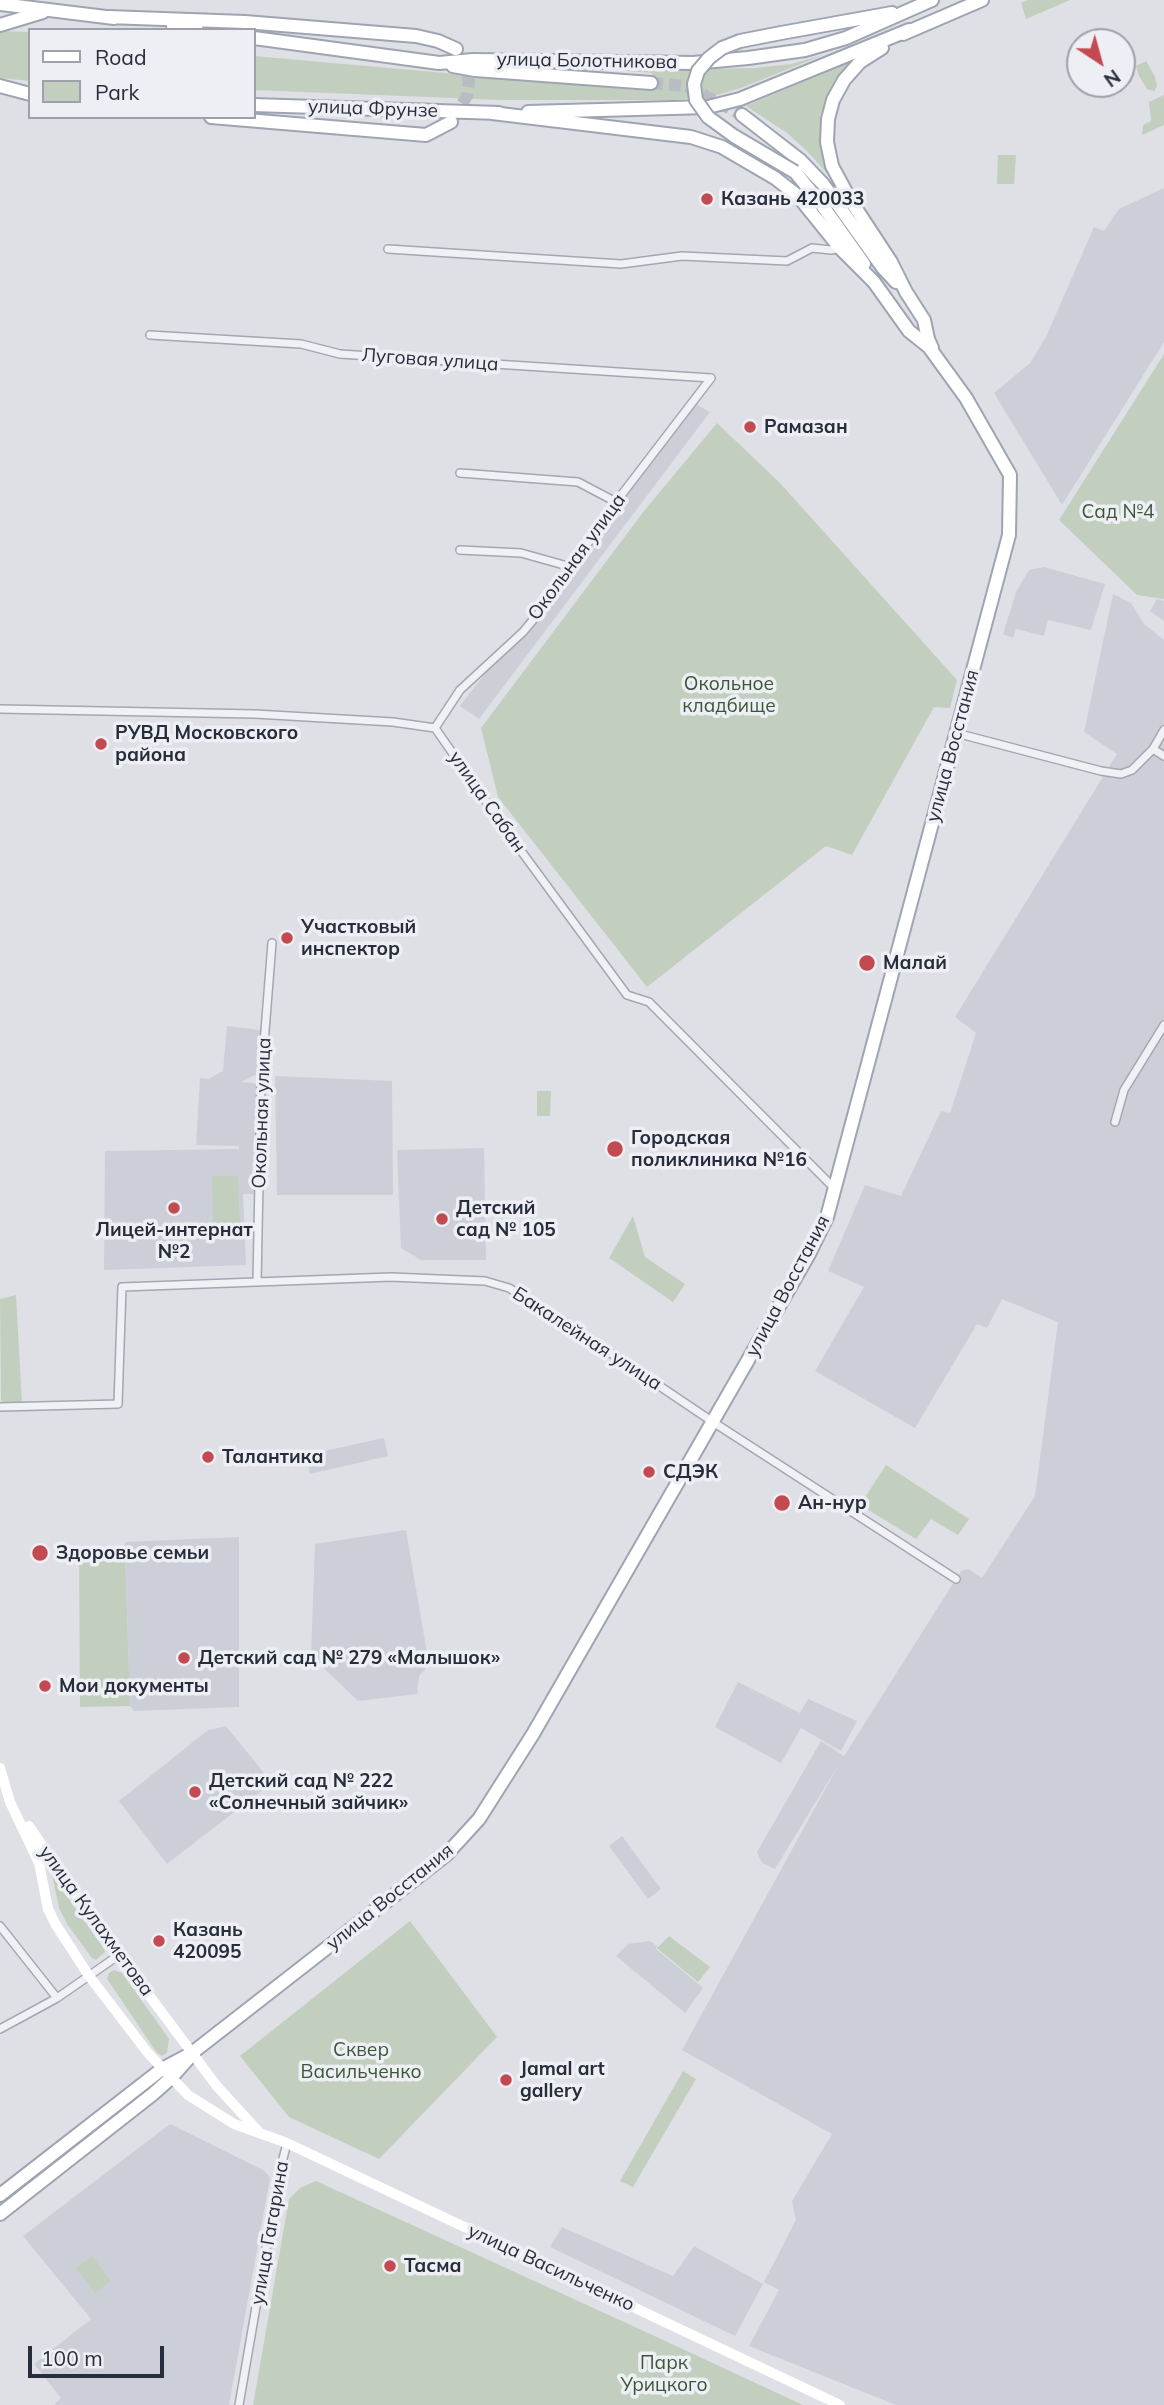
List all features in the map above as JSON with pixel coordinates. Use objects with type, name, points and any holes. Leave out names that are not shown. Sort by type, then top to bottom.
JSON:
[{"type":"main road","points":[[874,282],[822,205],[795,172],[734,136],[708,117],[696,100],[694,84],[698,71],[709,58],[722,48],[740,41],[913,9],[932,0]]},
{"type":"main road","points":[[492,113],[708,107],[740,99],[982,0]]},
{"type":"main road","points":[[0,4],[183,28]]},
{"type":"main road","name":"улица Болотникова","points":[[256,38],[439,63],[473,60],[668,63],[748,58],[805,50],[846,38],[913,9]]},
{"type":"main road","points":[[0,25],[47,11]]},
{"type":"main road","points":[[108,17],[244,22],[416,36],[456,49]]},
{"type":"main road","points":[[906,292],[891,262],[851,201],[832,166],[827,142],[828,119],[833,100],[844,80],[860,62],[909,30]]},
{"type":"main road","points":[[439,63],[475,70],[651,83]]},
{"type":"main road","points":[[0,86],[28,93]]},
{"type":"main road","points":[[0,95],[28,94]]},
{"type":"main road","name":"улица Фрунзе","points":[[256,105],[492,113]]},
{"type":"main road","name":"улица Восстания","points":[[0,2214],[167,2073],[446,1855],[479,1819],[554,1701],[809,1254],[827,1217],[1009,535],[1010,475],[966,398],[927,344],[909,331],[874,282],[839,248],[798,196],[775,178],[722,147],[691,137],[492,113]]},
{"type":"main road","points":[[742,115],[800,160],[823,184],[883,268],[906,292]]},
{"type":"main road","points":[[235,119],[426,135],[451,122]]},
{"type":"main road","name":"улица Восстания","points":[[906,292],[924,320],[935,355]]},
{"type":"main road","name":"улица Кулахметова","points":[[0,1768],[4,1785],[39,1863],[52,1917],[89,1976],[167,2073]]},
{"type":"main road","name":"улица Кулахметова","points":[[4,1785],[32,1831],[192,2053]]},
{"type":"main road","name":"улица Васильченко","points":[[192,2053],[216,2085],[261,2134]]},
{"type":"main road","name":"улица Восстания","points":[[0,2195],[167,2073]]},
{"type":"main road","name":"улица Васильченко","points":[[167,2073],[188,2095],[234,2124],[287,2143],[839,2405]]},
{"type":"street","points":[[388,249],[621,264],[682,256],[788,261],[811,248],[839,248]]},
{"type":"street","name":"Луговая улица","points":[[150,335],[301,344],[340,354],[711,378]]},
{"type":"street","name":"Окольная улица","points":[[435,728],[460,690],[523,632],[548,602],[616,502],[711,378]]},
{"type":"street","points":[[460,473],[578,482],[616,502]]},
{"type":"street","points":[[460,550],[521,553],[571,567]]},
{"type":"street","points":[[0,709],[255,714],[393,722],[435,728]]},
{"type":"street","name":"улица Сабан","points":[[435,728],[627,995],[649,1002],[835,1189]]},
{"type":"street","points":[[956,733],[1121,774],[1132,770],[1153,749],[1164,730]]},
{"type":"street","points":[[1153,749],[1164,756]]},
{"type":"street","name":"Окольная улица","points":[[257,1282],[261,1081],[272,943]]},
{"type":"street","points":[[1115,1122],[1124,1090],[1164,1025]]},
{"type":"street","name":"Бакалейная улица","points":[[0,1407],[118,1404],[122,1287],[391,1277],[450,1278],[495,1283],[509,1288],[560,1320],[956,1579]]},
{"type":"street","points":[[0,1926],[57,1998]]},
{"type":"street","points":[[0,2029],[57,1998],[119,1955]]},
{"type":"street","name":"улица Гагарина","points":[[239,2405],[279,2174],[287,2143]]},
{"type":"shaded area","points":[[1164,188],[1164,342],[1062,505],[994,393],[1030,363],[1046,337],[1094,227],[1104,231],[1119,209]]},
{"type":"shaded area","points":[[692,402],[710,412],[479,719],[460,706]]},
{"type":"shaded area","points":[[1044,567],[1105,584],[1091,630],[1048,620],[1044,636],[1016,629],[1013,638],[1003,634],[1016,592],[1029,570]]},
{"type":"shaded area","points":[[1113,594],[1131,603],[1144,624],[1164,640],[1164,2405],[896,2405],[749,2346],[779,2290],[764,2282],[796,2220],[792,2201],[832,2134],[682,2050],[839,1764],[775,1869],[762,1863],[757,1852],[821,1741],[844,1756],[961,1571],[968,1569],[982,1578],[1035,1496],[1058,1322],[1002,1299],[987,1328],[977,1324],[915,1428],[815,1371],[864,1287],[828,1271],[865,1185],[901,1196],[941,1111],[950,1113],[976,1033],[955,1017],[1117,754],[1084,732]]},
{"type":"shaded area","points":[[1157,599],[1164,601],[1164,621],[1150,611]]},
{"type":"shaded area","name":"Лицей-интернат №2","points":[[227,1026],[260,1030],[259,1073],[241,1082],[265,1084],[263,1194],[243,1194],[246,1265],[104,1270],[105,1151],[239,1149],[239,1146],[196,1145],[200,1078],[209,1079],[223,1071]]},
{"type":"shaded area","points":[[275,1076],[392,1081],[393,1195],[277,1195]]},
{"type":"shaded area","name":"Детский сад № 105","points":[[484,1148],[486,1260],[421,1260],[401,1248],[397,1150]]},
{"type":"shaded area","points":[[384,1438],[388,1456],[310,1474],[306,1455]]},
{"type":"shaded area","points":[[406,1530],[429,1665],[419,1676],[417,1694],[358,1701],[311,1656],[315,1544]]},
{"type":"shaded area","name":"Детский сад № 279 «Малышок»","points":[[239,1537],[239,1707],[134,1711],[130,1706],[125,1542]]},
{"type":"shaded area","points":[[738,1682],[800,1713],[808,1699],[857,1721],[841,1751],[801,1728],[781,1763],[715,1727]]},
{"type":"shaded area","name":"Детский сад № 222 «Солнечный зайчик»","points":[[226,1726],[272,1783],[167,1864],[119,1801],[208,1730]]},
{"type":"shaded area","points":[[622,1836],[661,1889],[648,1899],[609,1846]]},
{"type":"shaded area","points":[[650,1941],[703,1988],[685,2013],[616,1956],[628,1944]]},
{"type":"shaded area","points":[[170,2124],[265,2171],[270,2178],[229,2405],[54,2405],[61,2398],[34,2364],[91,2319],[23,2236]]},
{"type":"shaded area","points":[[562,2227],[673,2276],[694,2246],[763,2284],[735,2336],[550,2247]]},
{"type":"green space","points":[[1028,0],[1070,0],[1026,19],[1021,3]]},
{"type":"green space","points":[[0,31],[28,32],[28,81],[0,78]]},
{"type":"green space","points":[[823,55],[741,88],[717,95],[674,100],[501,100],[256,90],[256,56],[649,91],[652,73],[617,70],[755,68],[791,64]]},
{"type":"green space","points":[[1146,61],[1155,77],[1157,86],[1154,91],[1147,89],[1136,66]]},
{"type":"green space","points":[[851,62],[835,82],[820,115],[822,156],[832,179],[787,133],[746,106]]},
{"type":"green space","points":[[1164,95],[1164,125],[1142,135],[1143,125],[1151,121],[1149,102]]},
{"type":"green space","points":[[998,155],[1016,155],[1014,184],[997,184]]},
{"type":"green space","name":"Сад №4","points":[[1164,354],[1164,599],[1137,595],[1059,520]]},
{"type":"green space","name":"Окольное кладбище","points":[[717,423],[780,483],[957,680],[950,708],[934,707],[852,855],[826,846],[647,987],[498,797],[481,728],[644,511]]},
{"type":"green space","points":[[537,1091],[551,1091],[550,1116],[537,1116]]},
{"type":"green space","points":[[212,1176],[238,1176],[240,1228],[213,1229]]},
{"type":"green space","points":[[633,1216],[645,1257],[685,1284],[673,1302],[609,1258]]},
{"type":"green space","points":[[16,1295],[22,1403],[1,1400],[0,1299]]},
{"type":"green space","points":[[886,1465],[969,1519],[958,1535],[931,1519],[916,1539],[860,1505]]},
{"type":"green space","points":[[79,1548],[125,1549],[130,1706],[80,1707]]},
{"type":"green space","points":[[52,1875],[104,1949],[105,1952],[96,1960],[67,1924],[59,1908]]},
{"type":"green space","name":"Сквер Васильченко","points":[[410,1921],[497,2037],[379,2159],[289,2117],[240,2056]]},
{"type":"green space","points":[[669,1936],[710,1967],[698,1982],[657,1948]]},
{"type":"green space","points":[[114,1970],[122,1973],[169,2039],[167,2053],[162,2056],[157,2053],[107,1979],[109,1973]]},
{"type":"green space","points":[[683,2071],[696,2079],[633,2187],[620,2181]]},
{"type":"green space","name":"Тасма","points":[[316,2181],[803,2405],[253,2405],[289,2199],[300,2188]]},
{"type":"green space","points":[[92,2256],[111,2281],[95,2293],[76,2268]]},
{"type":"tunnel","points":[[453,119],[467,96],[469,82],[464,61]]},
{"type":"tunnel","points":[[651,83],[687,86],[742,115]]},
{"type":"place","name":"Казань 420033","points":[[707,199]]},
{"type":"place","name":"Рамазан","points":[[750,427]]},
{"type":"place","name":"РУВД Московского района","points":[[101,744]]},
{"type":"place","name":"Участковый инспектор","points":[[287,938]]},
{"type":"place","name":"Малай","points":[[867,963]]},
{"type":"place","name":"Городская поликлиника №16","points":[[615,1149]]},
{"type":"place","name":"Лицей-интернат №2","points":[[174,1208]]},
{"type":"place","name":"Детский сад № 105","points":[[442,1219]]},
{"type":"place","name":"Талантика","points":[[208,1457]]},
{"type":"place","name":"СДЭК","points":[[649,1472]]},
{"type":"place","name":"Ан-нур","points":[[782,1503]]},
{"type":"place","name":"Здоровье семьи","points":[[40,1553]]},
{"type":"place","name":"Детский сад № 279 «Малышок»","points":[[184,1658]]},
{"type":"place","name":"Мои документы","points":[[45,1686]]},
{"type":"place","name":"Детский сад № 222 «Солнечный зайчик»","points":[[195,1792]]},
{"type":"place","name":"Казань 420095","points":[[159,1941]]},
{"type":"place","name":"Jamal art gallery","points":[[506,2080]]},
{"type":"place","name":"Тасма","points":[[390,2266]]},
{"type":"park label","name":"Парк Урицкого","points":[[664,2374]]}]
